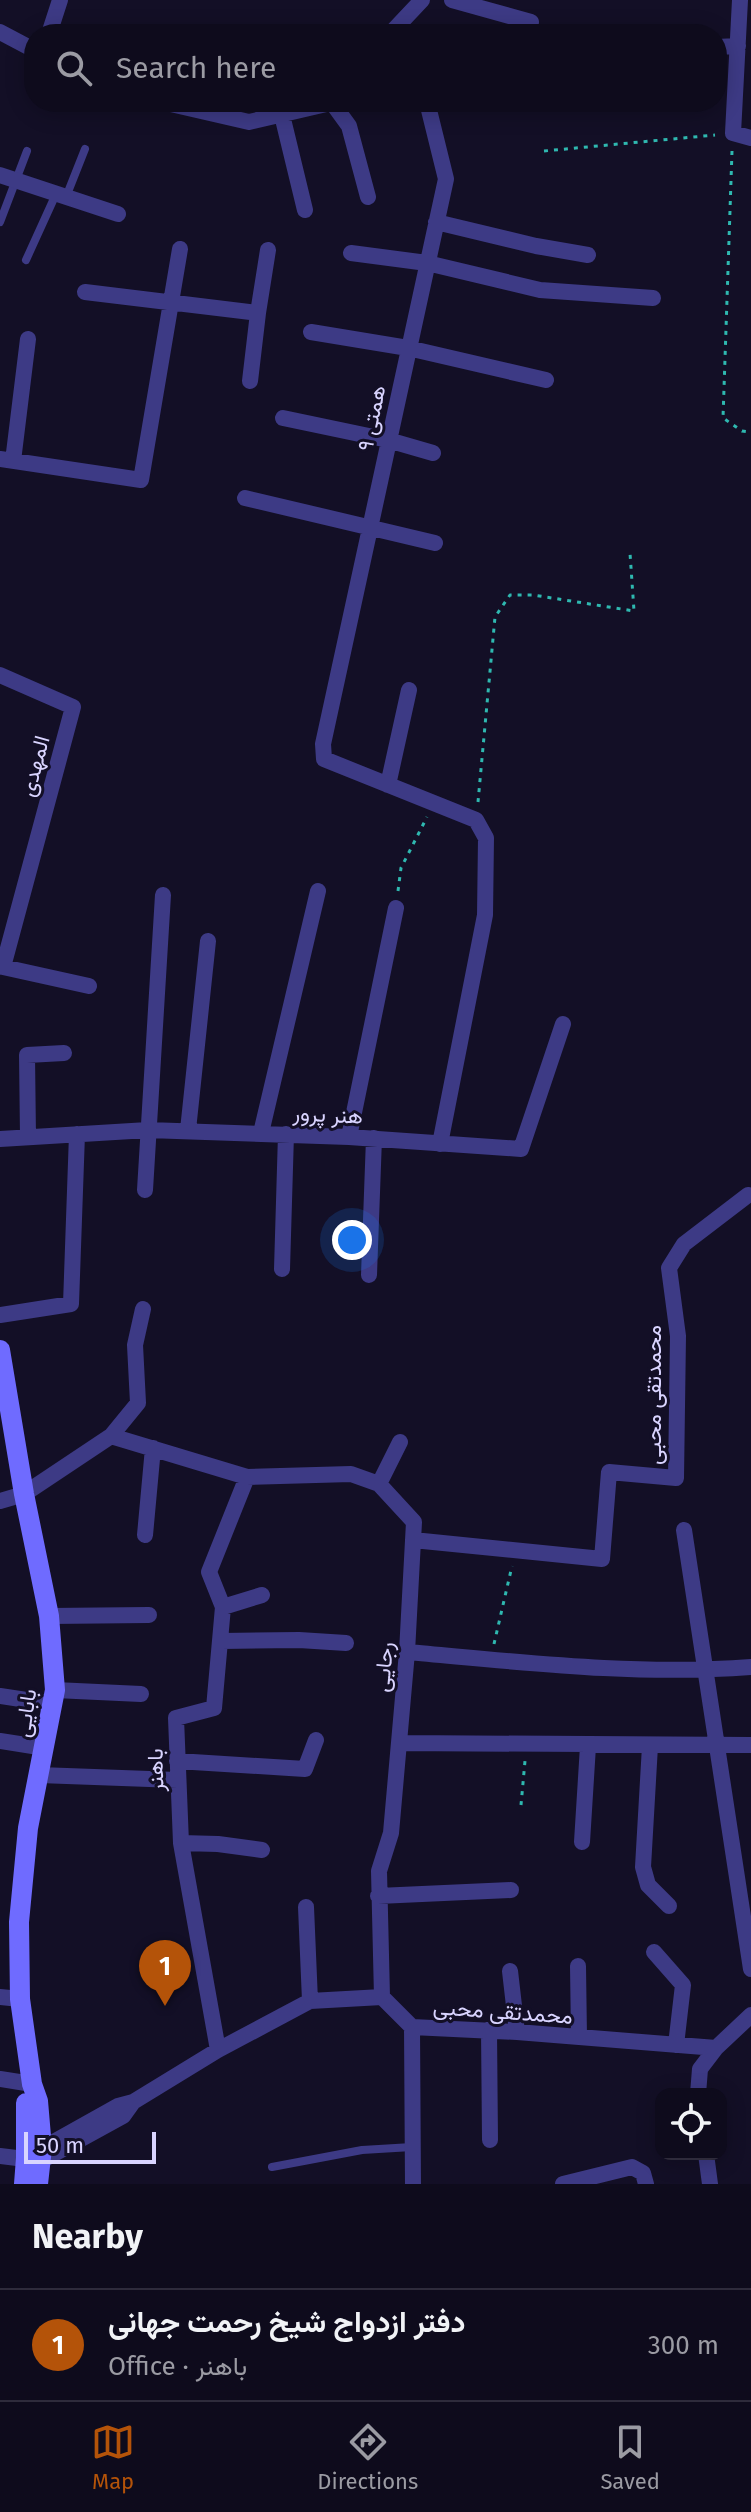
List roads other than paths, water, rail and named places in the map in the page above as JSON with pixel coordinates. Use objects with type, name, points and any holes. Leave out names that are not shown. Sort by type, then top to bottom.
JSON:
[{"type":"main road","name":"بابایی","points":[[0,1350],[24,1494],[49,1616],[54,1697],[28,1828],[10,1998],[38,2101],[38,2184]]},
{"type":"main road","name":"بابایی","points":[[24,2184],[36,2156]]},
{"type":"street","points":[[52,24],[60,0]]},
{"type":"street","points":[[409,24],[422,0]]},
{"type":"street","points":[[452,0],[531,22]]},
{"type":"street","points":[[740,0],[738,46],[744,66],[733,133],[751,138]]},
{"type":"street","points":[[0,32],[24,45]]},
{"type":"street","points":[[727,47],[738,46]]},
{"type":"street","points":[[208,112],[249,122],[295,112]]},
{"type":"street","points":[[340,112],[349,126],[368,197]]},
{"type":"street","name":"همتی ۹","points":[[388,785],[324,759],[323,744],[446,179],[429,112]]},
{"type":"street","points":[[282,115],[305,210]]},
{"type":"street","points":[[0,175],[118,214]]},
{"type":"street","points":[[436,222],[588,255]]},
{"type":"street","points":[[28,339],[6,460],[141,480],[180,249]]},
{"type":"street","points":[[250,381],[268,250]]},
{"type":"street","points":[[351,253],[427,263],[540,290],[653,298]]},
{"type":"street","points":[[85,292],[172,305],[258,313]]},
{"type":"street","points":[[311,332],[408,348],[546,380]]},
{"type":"street","points":[[283,418],[388,440],[433,453]]},
{"type":"street","points":[[245,498],[435,543]]},
{"type":"street","name":"المهدی","points":[[0,675],[73,707],[3,967],[89,986]]},
{"type":"street","points":[[409,690],[388,785],[476,820],[486,838],[485,915],[440,1144]]},
{"type":"street","points":[[261,1133],[318,891]]},
{"type":"street","points":[[145,1190],[163,895]]},
{"type":"street","points":[[349,1137],[396,908]]},
{"type":"street","points":[[188,1130],[208,941]]},
{"type":"street","name":"هنر پرور","points":[[0,1139],[188,1130],[374,1138],[521,1149],[563,1024]]},
{"type":"street","points":[[28,1137],[27,1055],[64,1053]]},
{"type":"street","points":[[0,1315],[71,1304],[77,1134]]},
{"type":"street","points":[[282,1269],[286,1134]]},
{"type":"street","points":[[369,1275],[374,1138]]},
{"type":"street","name":"محمدتقی محبی","points":[[413,1540],[602,1559],[609,1472],[676,1478],[678,1336],[669,1268],[684,1244],[748,1195]]},
{"type":"street","points":[[0,1501],[24,1494],[111,1436],[138,1403],[135,1345],[143,1309]]},
{"type":"street","points":[[111,1436],[247,1477],[351,1474],[379,1484],[400,1442]]},
{"type":"street","points":[[145,1535],[153,1448]]},
{"type":"street","name":"باهنر","points":[[218,2050],[181,1843],[176,1718],[214,1708],[223,1607],[209,1572],[247,1477]]},
{"type":"street","name":"رجایی","points":[[379,1484],[414,1522],[407,1652],[391,1833],[379,1871],[382,1997]]},
{"type":"street","points":[[684,1530],[751,1969]]},
{"type":"street","points":[[223,1607],[262,1595]]},
{"type":"street","points":[[49,1616],[149,1615]]},
{"type":"street","points":[[222,1641],[346,1643]]},
{"type":"street","points":[[407,1652],[565,1666],[704,1671],[751,1667]]},
{"type":"street","points":[[0,1696],[141,1694]]},
{"type":"street","points":[[177,1761],[305,1769],[316,1740]]},
{"type":"street","points":[[0,1741],[45,1748]]},
{"type":"street","points":[[399,1743],[751,1745]]},
{"type":"street","points":[[582,1842],[588,1746]]},
{"type":"street","points":[[650,1746],[643,1867],[648,1885],[669,1906]]},
{"type":"street","points":[[39,1775],[177,1780]]},
{"type":"street","points":[[181,1843],[262,1850]]},
{"type":"street","points":[[378,1896],[511,1890]]},
{"type":"street","points":[[306,1907],[310,2001]]},
{"type":"street","points":[[654,1952],[683,1985],[676,2045]]},
{"type":"street","points":[[578,1966],[579,2037]]},
{"type":"street","points":[[510,1971],[517,2032]]},
{"type":"street","points":[[0,2156],[36,2156],[123,2116],[133,2102],[218,2050],[310,2001],[382,1997]]},
{"type":"street","name":"محمدتقی محبی","points":[[382,1997],[412,2027],[716,2048]]},
{"type":"street","points":[[698,2088],[700,2069],[716,2048],[751,2015]]},
{"type":"street","points":[[412,2027],[413,2184]]},
{"type":"street","points":[[489,2030],[490,2140]]},
{"type":"street","points":[[0,2079],[32,2084]]},
{"type":"street","points":[[707,2160],[710,2184]]},
{"type":"street","points":[[563,2184],[632,2167],[643,2173],[646,2184]]},
{"type":"lane","points":[[26,260],[85,149]]},
{"type":"lane","points":[[0,222],[27,151]]},
{"type":"lane","points":[[272,2167],[362,2150],[413,2147]]},
{"type":"place","name":"دفتر ازدواج شیخ رحمت جهانی","points":[[165,2006]]}]
